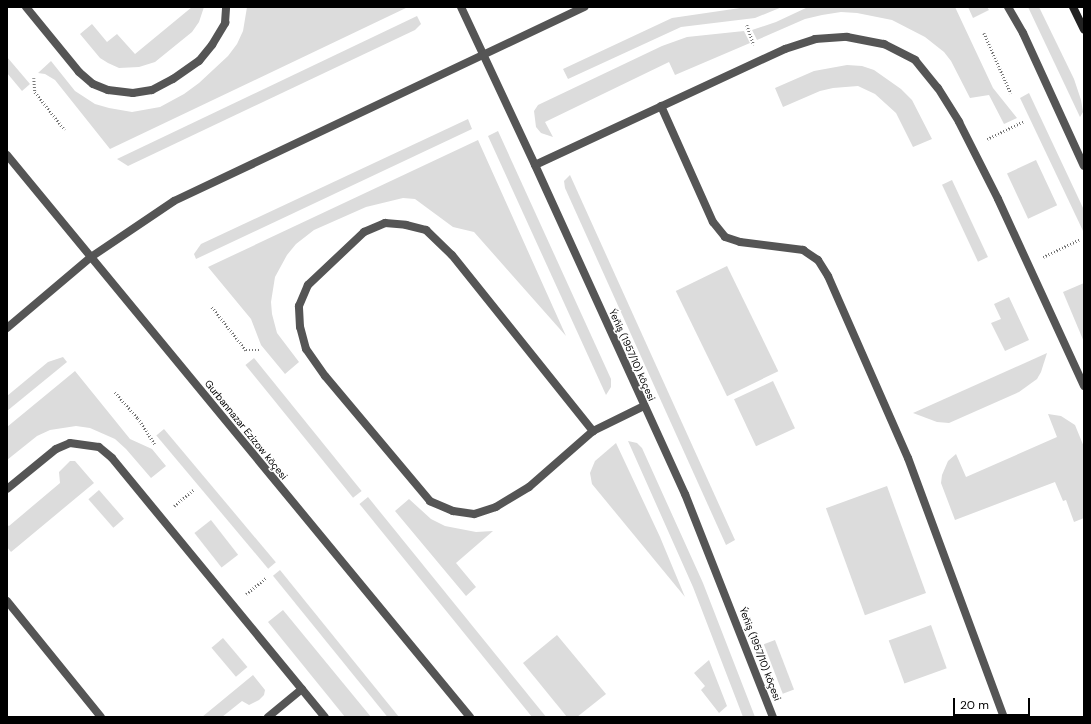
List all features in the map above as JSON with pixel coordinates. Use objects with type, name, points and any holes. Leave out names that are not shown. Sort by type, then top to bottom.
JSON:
[{"type":"main road","points":[[1073,7],[1084,30]]},
{"type":"street","points":[[26,7],[79,72],[93,84],[108,90],[133,93],[152,90],[173,79],[199,61],[212,45],[225,23],[226,7]]},
{"type":"street","name":"Ýeňiş (1957/10) köçesi","points":[[461,7],[535,165],[685,494],[774,717]]},
{"type":"street","points":[[7,328],[91,257],[174,200],[584,7]]},
{"type":"street","points":[[1008,7],[1023,33],[1084,166]]},
{"type":"street","points":[[535,165],[785,49],[815,39],[847,37],[884,44],[915,60],[938,88],[959,122],[1029,264],[1084,386]]},
{"type":"street","points":[[661,106],[713,222],[725,237],[740,242],[803,250],[818,260],[828,276],[908,458],[1004,717]]},
{"type":"street","name":"Gurbannazar Ezizow köçesi","points":[[7,155],[470,717]]},
{"type":"street","points":[[594,431],[452,255],[426,230],[406,225],[385,223],[364,232],[308,285],[299,306],[300,327],[306,349],[325,376],[430,501],[453,511],[474,514],[496,507],[529,487],[594,431],[644,406]]},
{"type":"street","points":[[7,489],[56,449],[70,443],[99,447],[112,458],[325,717]]},
{"type":"street","points":[[7,601],[101,717]]},
{"type":"street","points":[[268,717],[302,689]]},
{"type":"path","points":[[984,33],[1011,93]]},
{"type":"path","points":[[34,78],[35,92],[65,130]]},
{"type":"path","points":[[972,146],[1024,121]]},
{"type":"path","points":[[1029,264],[1080,239]]},
{"type":"path","points":[[212,307],[246,350],[259,350]]},
{"type":"path","points":[[115,392],[138,418],[155,444]]},
{"type":"path","points":[[161,517],[193,490]]},
{"type":"path","points":[[233,604],[266,578]]},
{"type":"shaded area","points":[[192,7],[204,7],[199,22],[192,32],[155,62],[139,67],[119,68],[108,63],[100,58],[80,34],[92,24],[107,42],[117,34],[135,54]]},
{"type":"shaded area","points":[[247,7],[408,7],[110,149],[55,80],[45,74],[38,73],[51,61],[75,91],[95,104],[132,112],[160,107],[184,94],[199,83],[228,56],[237,44],[243,31]]},
{"type":"shaded area","points":[[747,7],[782,7],[755,18],[681,27],[568,79],[563,69],[672,18]]},
{"type":"shaded area","points":[[808,7],[955,7],[993,88],[1017,118],[1004,124],[989,95],[970,98],[951,61],[944,52],[925,37],[892,20],[857,13],[841,12],[805,19],[757,40],[752,30],[776,22]]},
{"type":"shaded area","points":[[968,7],[987,7],[989,10],[973,18]]},
{"type":"shaded area","points":[[1028,7],[1039,7],[1074,79],[1081,100],[1083,112],[1080,117]]},
{"type":"shaded area","points":[[417,16],[421,24],[415,30],[128,166],[117,159]]},
{"type":"shaded area","points":[[744,31],[750,43],[675,75],[669,62],[545,122],[553,137],[541,133],[536,127],[534,111],[538,105],[662,46],[687,37]]},
{"type":"shaded area","points":[[7,57],[30,84],[22,91],[7,73]]},
{"type":"shaded area","points":[[847,65],[862,66],[874,70],[901,89],[912,100],[932,139],[913,147],[896,113],[875,94],[858,86],[833,88],[820,91],[783,107],[775,88],[814,71]]},
{"type":"shaded area","points":[[1029,93],[1084,210],[1084,233],[1020,98]]},
{"type":"shaded area","points":[[468,119],[472,129],[196,259],[194,254],[201,244]]},
{"type":"shaded area","points":[[498,131],[611,379],[611,387],[606,395],[488,136]]},
{"type":"shaded area","points":[[478,140],[566,336],[474,232],[453,227],[415,199],[403,198],[366,207],[314,230],[296,244],[287,255],[275,277],[271,302],[272,314],[277,333],[299,362],[285,374],[261,345],[251,319],[208,267]]},
{"type":"shaded area","points":[[1036,160],[1057,205],[1028,219],[1007,174]]},
{"type":"shaded area","points":[[570,175],[735,540],[726,545],[565,188],[564,181]]},
{"type":"shaded area","points":[[952,180],[988,257],[978,262],[942,185]]},
{"type":"shaded area","points":[[727,266],[778,371],[727,396],[676,291]]},
{"type":"shaded area","points":[[1084,283],[1084,342],[1063,292]]},
{"type":"shaded area","points":[[1009,297],[1029,340],[1005,351],[991,323],[1001,319],[994,304]]},
{"type":"shaded area","points":[[1047,353],[1041,372],[1037,379],[1019,392],[949,423],[937,422],[913,413]]},
{"type":"shaded area","points":[[63,357],[67,362],[7,411],[7,396],[48,362]]},
{"type":"shaded area","points":[[254,358],[362,491],[353,498],[245,365]]},
{"type":"shaded area","points":[[75,371],[130,439],[152,449],[166,466],[151,478],[126,449],[115,439],[90,428],[76,426],[50,430],[37,436],[7,460],[7,427]]},
{"type":"shaded area","points":[[773,381],[795,428],[756,446],[734,399]]},
{"type":"shaded area","points":[[1048,414],[1061,416],[1075,425],[1084,447],[1084,518],[1074,522],[1066,500],[1063,501],[1055,482],[955,520],[941,483],[942,475],[948,461],[956,454],[966,477],[1057,437]]},
{"type":"shaded area","points":[[164,429],[276,562],[268,569],[156,435]]},
{"type":"shaded area","points":[[628,441],[637,443],[642,448],[703,583],[755,717],[743,717],[693,587]]},
{"type":"shaded area","points":[[616,443],[660,537],[685,597],[592,484],[590,473],[595,461]]},
{"type":"shaded area","points":[[70,461],[75,461],[94,483],[11,552],[7,547],[7,525],[9,526],[60,483],[59,472]]},
{"type":"shaded area","points":[[887,486],[926,593],[865,615],[826,508]]},
{"type":"shaded area","points":[[99,490],[124,519],[113,528],[88,499]]},
{"type":"shaded area","points":[[368,497],[546,717],[532,717],[359,504]]},
{"type":"shaded area","points":[[409,499],[431,519],[445,526],[476,532],[493,531],[456,563],[476,587],[466,596],[395,511]]},
{"type":"shaded area","points":[[211,520],[238,555],[222,568],[194,533]]},
{"type":"shaded area","points":[[280,570],[399,717],[387,717],[273,576]]},
{"type":"shaded area","points":[[283,610],[371,717],[345,717],[268,622]]},
{"type":"shaded area","points":[[931,625],[947,668],[904,684],[889,640]]},
{"type":"shaded area","points":[[557,635],[606,694],[577,717],[567,717],[523,663]]},
{"type":"shaded area","points":[[223,638],[247,667],[236,677],[212,648]]},
{"type":"shaded area","points":[[775,640],[794,689],[783,694],[764,644]]},
{"type":"shaded area","points":[[709,660],[727,706],[719,713],[701,690],[705,686],[694,673]]},
{"type":"shaded area","points":[[253,675],[265,690],[264,695],[259,700],[249,705],[242,701],[222,717],[202,717]]}]
